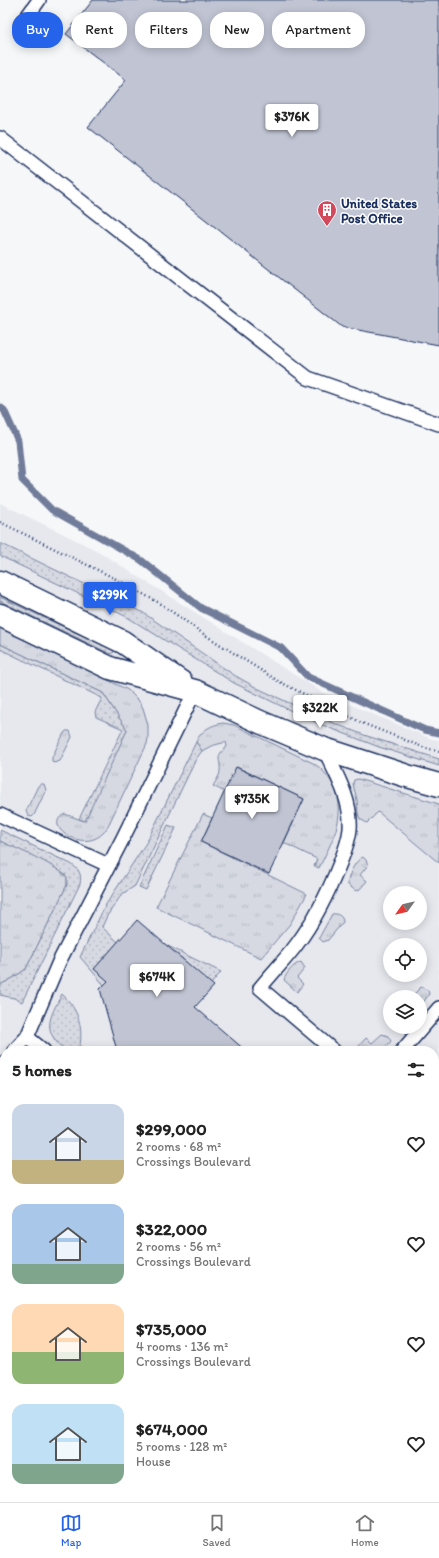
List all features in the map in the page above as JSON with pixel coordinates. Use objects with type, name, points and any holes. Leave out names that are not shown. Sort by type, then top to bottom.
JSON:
[{"type":"street","points":[[0,582],[123,642],[195,692]]},
{"type":"street","points":[[0,615],[110,668],[195,692],[324,749],[439,785]]},
{"type":"lane","points":[[30,12],[39,0]]},
{"type":"lane","points":[[0,138],[308,378],[439,424]]},
{"type":"lane","points":[[19,1046],[27,1037],[59,962],[195,692]]},
{"type":"lane","points":[[324,749],[344,790],[348,804],[350,829],[345,850],[338,869],[315,916],[297,944],[260,988],[328,1046]]},
{"type":"lane","points":[[0,815],[108,865]]},
{"type":"lane","points":[[406,1046],[439,1008]]},
{"type":"lane","points":[[27,1037],[38,1046]]},
{"type":"path","points":[[0,522],[161,604],[205,635],[278,681],[362,723],[425,748],[439,751]]},
{"type":"shaded area","points":[[0,503],[96,550],[325,694],[432,739],[439,740],[439,1046],[0,1046]]},
{"type":"green space","points":[[0,543],[142,612],[234,675],[257,688],[326,720],[364,735],[439,759],[439,766],[379,747],[322,725],[234,683],[127,617],[0,556]]},
{"type":"green space","points":[[0,597],[113,650],[114,652],[111,654],[0,601]]},
{"type":"green space","points":[[0,628],[128,690],[139,701],[143,708],[148,725],[147,744],[107,828],[99,837],[89,840],[79,840],[70,837],[62,832],[58,825],[59,819],[65,814],[84,821],[127,730],[103,693],[0,644]]},
{"type":"green space","points":[[0,644],[103,693],[127,730],[85,821],[79,819],[123,729],[96,717],[95,712],[102,698],[0,649]]},
{"type":"green space","points":[[223,723],[234,725],[313,763],[323,771],[328,778],[335,789],[338,799],[338,820],[336,830],[319,868],[314,866],[317,859],[284,843],[304,799],[237,767],[225,792],[213,786],[220,773],[219,756],[227,747],[226,742],[211,746],[202,751],[196,742],[204,731],[214,725]]},
{"type":"green space","points":[[66,731],[70,731],[72,737],[60,761],[54,763],[52,761],[52,757]]},
{"type":"green space","points":[[196,742],[202,751],[196,759],[135,886],[122,894],[107,916],[102,927],[118,942],[108,981],[104,985],[80,957],[105,906],[146,843]]},
{"type":"green space","points":[[358,779],[439,804],[439,863],[378,812],[367,823],[360,819],[353,784],[354,780]]},
{"type":"green space","points":[[44,784],[46,790],[34,815],[32,817],[28,816],[26,811],[38,786]]},
{"type":"green space","points":[[203,814],[212,818],[201,842],[307,894],[290,924],[261,958],[156,907]]},
{"type":"green space","points":[[168,825],[176,828],[146,890],[139,887]]},
{"type":"green space","points":[[0,830],[71,864],[78,870],[81,877],[80,884],[22,1002],[14,998],[0,995],[0,985],[26,969],[67,885],[67,877],[45,862],[0,841]]},
{"type":"green space","points":[[0,841],[53,866],[67,877],[67,885],[26,969],[0,985]]},
{"type":"green space","points":[[363,857],[368,865],[360,875],[367,881],[359,890],[356,891],[348,885],[348,882],[354,865]]},
{"type":"green space","points":[[332,914],[339,915],[343,922],[328,940],[323,942],[319,938]]},
{"type":"green space","points":[[166,945],[221,972],[211,984]]},
{"type":"green space","points":[[301,962],[305,968],[297,978],[303,984],[297,992],[284,980],[291,969]]},
{"type":"green space","points":[[421,987],[428,990],[429,994],[427,997],[427,990],[418,990]]},
{"type":"green space","points":[[62,994],[73,1006],[79,1020],[81,1035],[80,1046],[60,1046],[53,1037],[50,1031],[50,1024],[54,1010]]},
{"type":"green space","points":[[382,1034],[388,1036],[391,1041],[387,1046],[359,1046],[366,1038],[372,1043]]},
{"type":"building","name":"United States Post Office","points":[[93,0],[439,0],[439,345],[342,327],[88,127],[126,80],[84,48],[127,48],[127,12],[83,12]]},
{"type":"building","name":"United States Post Office","points":[[71,28],[71,38],[66,34]]},
{"type":"building","points":[[236,767],[304,799],[269,874],[201,842]]},
{"type":"building","points":[[137,920],[214,986],[195,1007],[240,1046],[116,1046],[100,989],[108,981],[94,969]]},
{"type":"waterway","points":[[0,407],[4,410],[18,441],[22,480],[52,510],[141,560],[201,608],[281,648],[308,677],[425,730],[439,733]]},
{"type":"place","name":"United States Post Office","points":[[327,227]]}]
